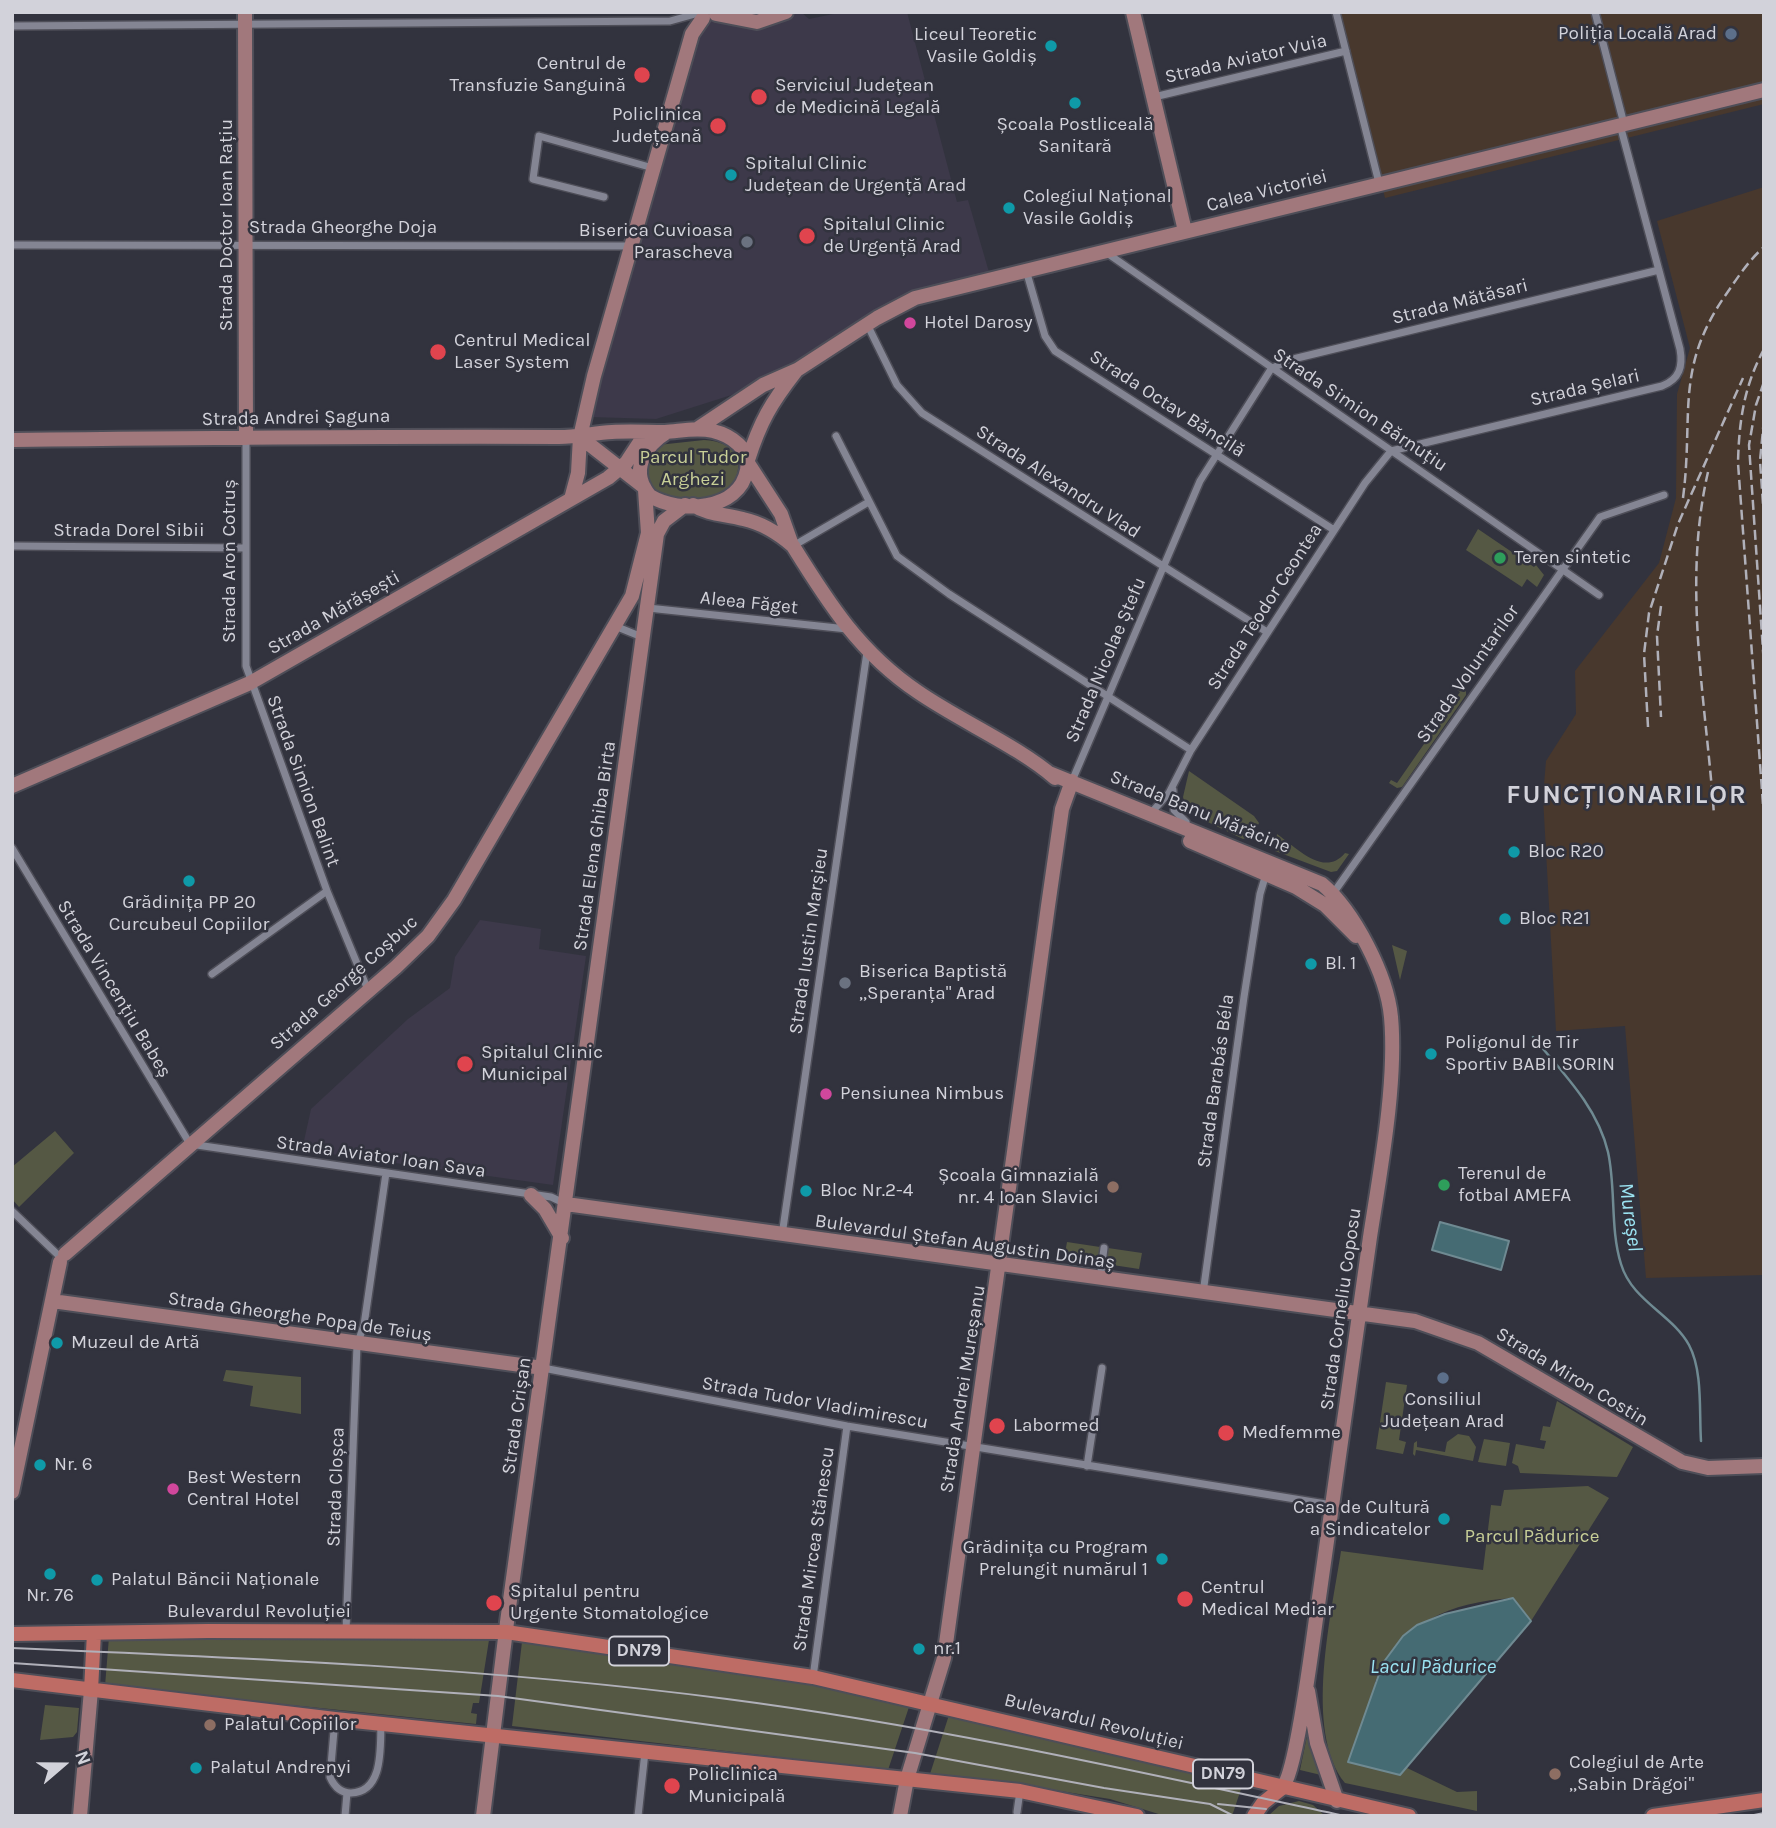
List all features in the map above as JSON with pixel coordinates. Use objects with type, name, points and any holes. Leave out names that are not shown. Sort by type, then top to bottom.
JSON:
[{"type":"main road","points":[[571,499],[578,473],[580,437],[692,34],[706,14],[757,22],[786,12]]},
{"type":"main road","points":[[1133,12],[1185,231]]},
{"type":"main road","name":"Strada Doctor Ioan Rațiu","points":[[246,19],[246,438]]},
{"type":"main road","name":"Calea Victoriei","points":[[697,429],[763,385],[797,370],[867,324],[915,299],[1764,90]]},
{"type":"main road","name":"Calea Victoriei","points":[[748,462],[762,419],[776,395],[797,370]]},
{"type":"main road","points":[[580,437],[657,500],[688,505],[720,503],[730,498],[742,484],[748,462],[740,446],[732,438],[697,429],[667,432],[648,446],[642,459],[640,477],[644,489]]},
{"type":"main road","name":"Strada Andrei Șaguna","points":[[12,440],[580,437],[615,432],[667,432]]},
{"type":"main road","name":"Strada Mărășești","points":[[12,786],[250,683],[571,499],[620,468],[648,432]]},
{"type":"main road","name":"Strada Banu Mărăcine","points":[[748,462],[781,514],[793,546],[847,629],[867,651],[917,692],[1070,785],[1266,874],[1329,899]]},
{"type":"main road","name":"Strada George Coșbuc","points":[[61,1257],[368,990],[414,949],[444,916],[615,626],[638,582],[648,533],[644,489]]},
{"type":"main road","name":"Strada Banu Mărăcine","points":[[688,505],[707,513],[744,519],[768,527],[793,546]]},
{"type":"main road","name":"Strada Elena Ghiba Birta","points":[[566,1204],[659,529],[664,521],[688,505]]},
{"type":"main road","name":"Strada Banu Mărăcine","points":[[1070,785],[1306,875],[1329,899]]},
{"type":"main road","name":"Strada Andrei Mureșanu","points":[[933,1703],[944,1658],[1001,1266],[1062,809],[1070,785]]},
{"type":"main road","name":"Strada Corneliu Coposu","points":[[1282,1788],[1290,1775],[1307,1686],[1381,1163],[1392,1033],[1383,983],[1347,910],[1329,899]]},
{"type":"main road","points":[[531,1195],[545,1209],[562,1238]]},
{"type":"main road","name":"Bulevardul Ștefan Augustin Doinaș","points":[[566,1204],[1360,1314]]},
{"type":"main road","name":"Strada Crișan","points":[[506,1632],[566,1204]]},
{"type":"main road","points":[[12,1492],[61,1257]]},
{"type":"main road","name":"Strada Gheorghe Popa de Teiuș","points":[[52,1301],[357,1345],[543,1368]]},
{"type":"main road","name":"Strada Miron Costin","points":[[1360,1314],[1427,1324],[1478,1343],[1682,1462],[1708,1468],[1764,1466]]},
{"type":"main road","points":[[483,1816],[506,1632]]},
{"type":"main road","name":"Bulevardul Revoluției","points":[[12,1634],[506,1632],[813,1677],[1409,1816]]},
{"type":"main road","points":[[80,1816],[94,1633]]},
{"type":"main road","points":[[12,1680],[335,1719],[1020,1791],[1137,1816]]},
{"type":"main road","name":"Strada Corneliu Coposu","points":[[1307,1686],[1317,1743],[1337,1801]]},
{"type":"main road","points":[[900,1816],[907,1779],[933,1703]]},
{"type":"main road","points":[[1254,1816],[1263,1803],[1282,1788]]},
{"type":"main road","points":[[1653,1816],[1764,1800]]},
{"type":"main road","points":[[1337,1801],[1341,1816]]},
{"type":"street","points":[[1336,12],[1379,183]]},
{"type":"street","points":[[1595,12],[1658,270]]},
{"type":"street","points":[[12,26],[246,19],[670,21],[706,14]]},
{"type":"street","name":"Strada Aviator Vuia","points":[[1153,97],[1346,51]]},
{"type":"street","points":[[604,197],[533,179],[539,136],[653,168]]},
{"type":"street","name":"Strada Gheorghe Doja","points":[[12,245],[631,246]]},
{"type":"street","name":"Strada Simion Bărnuțiu","points":[[1103,251],[1599,595]]},
{"type":"street","name":"Strada Octav Băncilă","points":[[1026,270],[1045,337],[1055,351],[1334,530]]},
{"type":"street","name":"Strada Mătăsari","points":[[1271,369],[1289,360],[1658,270]]},
{"type":"street","name":"Strada Șelari","points":[[1391,451],[1662,386],[1675,379],[1680,371],[1680,349],[1658,270]]},
{"type":"street","name":"Strada Alexandru Vlad","points":[[867,324],[897,385],[916,409],[1162,568],[1267,632]]},
{"type":"street","name":"Strada Nicolae Ștefu","points":[[1070,785],[1183,516],[1214,454],[1271,369]]},
{"type":"street","points":[[836,436],[891,549],[902,561],[1191,750]]},
{"type":"street","name":"Strada Aron Cotruș","points":[[246,438],[245,660],[250,683]]},
{"type":"street","name":"Strada Teodor Ceontea","points":[[1149,815],[1173,786],[1191,750],[1267,632],[1334,530],[1391,451]]},
{"type":"street","name":"Strada Voluntarilor","points":[[1329,899],[1600,517],[1664,495]]},
{"type":"street","points":[[793,546],[867,503]]},
{"type":"street","name":"Strada Dorel Sibii","points":[[12,546],[246,548]]},
{"type":"street","name":"Aleea Făget","points":[[648,608],[847,629]]},
{"type":"street","points":[[615,626],[643,638]]},
{"type":"street","name":"Strada Iustin Marșieu","points":[[782,1236],[867,651]]},
{"type":"street","name":"Strada Simion Balint","points":[[250,683],[327,891],[368,990]]},
{"type":"street","points":[[1173,786],[1173,803],[1177,815],[1199,828],[1205,837]]},
{"type":"street","name":"Strada Vincențiu Babeș","points":[[12,848],[190,1144]]},
{"type":"street","name":"Strada Barabás Béla","points":[[1203,1293],[1248,971],[1260,894],[1266,874]]},
{"type":"street","name":"Strada Simion Balint","points":[[212,974],[327,891]]},
{"type":"street","name":"Strada Aviator Ioan Sava","points":[[190,1144],[551,1197],[566,1204]]},
{"type":"street","name":"Strada Cloșca","points":[[346,1631],[357,1345],[363,1325],[386,1173]]},
{"type":"street","points":[[12,1211],[61,1257]]},
{"type":"street","points":[[1100,1279],[1104,1248]]},
{"type":"street","name":"Strada Tudor Vladimirescu","points":[[543,1368],[847,1426],[1332,1505]]},
{"type":"street","points":[[1087,1466],[1102,1368]]},
{"type":"street","name":"Strada Mircea Stănescu","points":[[813,1677],[847,1426]]},
{"type":"street","points":[[335,1719],[330,1777],[336,1786],[347,1793],[364,1789],[376,1776],[382,1724]]},
{"type":"street","points":[[638,1816],[645,1752]]},
{"type":"street","points":[[1017,1812],[1020,1791]]},
{"type":"street","points":[[345,1816],[347,1793]]},
{"type":"shaded area","name":"Spitalul Clinic de Urgență Arad","points":[[801,12],[809,19],[843,12],[907,12],[957,202],[968,200],[991,279],[932,293],[763,385],[656,419],[590,417],[653,168],[692,34],[712,18]]},
{"type":"shaded area","points":[[1339,12],[1764,12],[1764,104],[1385,198]]},
{"type":"shaded area","points":[[1764,187],[1764,1275],[1646,1278],[1625,1026],[1556,1031],[1543,797],[1546,761],[1576,714],[1575,671],[1659,563],[1676,498],[1677,394],[1690,348],[1657,221]]},
{"type":"shaded area","name":"Spitalul Clinic Municipal","points":[[480,920],[541,929],[539,949],[586,956],[553,1185],[302,1150],[311,1109],[408,1019],[450,988],[455,957]]},
{"type":"green space","name":"Parcul Tudor Arghezi","points":[[704,440],[725,445],[736,455],[738,471],[730,490],[690,499],[669,497],[652,488],[648,465],[658,445]]},
{"type":"green space","name":"Teren sintetic","points":[[1478,529],[1534,567],[1536,565],[1544,575],[1537,587],[1527,579],[1522,587],[1466,550]]},
{"type":"green space","points":[[1514,604],[1514,619],[1484,663],[1475,667],[1472,663]]},
{"type":"green space","points":[[1456,684],[1466,691],[1466,695],[1402,787],[1397,788],[1389,783],[1391,780],[1397,783],[1460,692],[1454,688]]},
{"type":"green space","points":[[1189,771],[1254,816],[1259,823],[1252,837],[1243,839],[1187,812],[1183,797]]},
{"type":"green space","points":[[1277,834],[1302,853],[1320,862],[1328,863],[1345,853],[1349,854],[1337,871],[1331,872],[1275,851]]},
{"type":"green space","points":[[1392,945],[1407,951],[1400,980]]},
{"type":"green space","points":[[55,1131],[74,1153],[19,1207],[12,1199],[12,1167]]},
{"type":"green space","points":[[1067,1242],[1100,1247],[1097,1263],[1064,1259]]},
{"type":"green space","points":[[1108,1248],[1142,1253],[1139,1269],[1106,1264]]},
{"type":"green space","points":[[226,1370],[301,1377],[301,1414],[250,1406],[253,1386],[223,1381]]},
{"type":"green space","points":[[1386,1382],[1407,1385],[1399,1440],[1406,1442],[1403,1454],[1376,1449]]},
{"type":"green space","points":[[1557,1401],[1633,1447],[1617,1477],[1520,1473],[1518,1466],[1512,1463],[1516,1444],[1544,1449],[1546,1441],[1540,1440],[1543,1426],[1550,1427]]},
{"type":"green space","points":[[1458,1434],[1469,1436],[1476,1447],[1473,1461],[1416,1450],[1415,1456],[1413,1454],[1414,1443],[1417,1441],[1417,1447],[1445,1452],[1447,1442]]},
{"type":"green space","points":[[1484,1439],[1510,1443],[1506,1466],[1478,1462]]},
{"type":"green space","name":"Parcul Pădurice","points":[[1588,1486],[1609,1498],[1531,1621],[1513,1598],[1490,1600],[1448,1611],[1430,1619],[1398,1645],[1375,1682],[1405,1767],[1457,1792],[1477,1791],[1477,1811],[1345,1783],[1332,1761],[1325,1733],[1323,1703],[1327,1638],[1341,1551],[1483,1570],[1491,1505],[1501,1506],[1504,1490]]},
{"type":"green space","points":[[109,1637],[489,1640],[479,1703],[473,1703],[471,1713],[477,1714],[476,1724],[105,1686]]},
{"type":"green space","points":[[522,1642],[806,1681],[910,1704],[888,1770],[512,1726]]},
{"type":"green space","points":[[45,1705],[79,1708],[77,1732],[73,1737],[40,1740]]},
{"type":"green space","points":[[949,1715],[1119,1753],[1242,1786],[1232,1816],[1165,1816],[1110,1799],[930,1774]]},
{"type":"green space","points":[[1308,1731],[1321,1775],[1300,1770]]},
{"type":"green space","points":[[1299,1801],[1313,1805],[1325,1816],[1268,1816],[1279,1806]]},
{"type":"water","points":[[1440,1222],[1509,1241],[1501,1270],[1432,1250]]},
{"type":"water","name":"Lacul Pădurice","points":[[1513,1598],[1531,1621],[1400,1775],[1348,1762],[1383,1663],[1403,1636],[1417,1625],[1445,1614]]},
{"type":"waterway","name":"Mureșel","points":[[1533,1037],[1577,1090],[1603,1135],[1610,1166],[1615,1237],[1621,1264],[1634,1288],[1673,1324],[1689,1345],[1700,1392],[1701,1441]]},
{"type":"tram line","points":[[12,1648],[281,1660],[460,1672],[727,1699],[960,1736],[1345,1816]]},
{"type":"tram line","points":[[12,1663],[498,1696],[915,1753],[1104,1788],[1210,1804],[1234,1816]]},
{"type":"tram line","points":[[1218,1804],[1266,1809]]},
{"type":"tram line","points":[[1749,1816],[1764,1813]]},
{"type":"railway","points":[[1683,498],[1689,392],[1699,345],[1710,320],[1727,293],[1764,247]]},
{"type":"railway","points":[[1764,349],[1744,404],[1738,463],[1764,818]]},
{"type":"railway","points":[[1648,727],[1644,654],[1649,613],[1678,524],[1743,378]]},
{"type":"railway","points":[[1764,382],[1756,405],[1749,445],[1764,665]]},
{"type":"railway","points":[[1764,419],[1760,461],[1764,518]]},
{"type":"railway","points":[[1708,472],[1700,515],[1696,600],[1714,815]]},
{"type":"railway","points":[[1661,606],[1657,636],[1661,717]]},
{"type":"place","name":"Poliția Locală Arad","points":[[1731,34]]},
{"type":"place","name":"Liceul Teoretic Vasile Goldiș","points":[[1051,46]]},
{"type":"place","name":"Centrul de Transfuzie Sanguină","points":[[642,75]]},
{"type":"place","name":"Serviciul Județean de Medicină Legală","points":[[759,97]]},
{"type":"place","name":"Școala Postliceală Sanitară","points":[[1075,103]]},
{"type":"place","name":"Policlinica Județeană","points":[[718,126]]},
{"type":"place","name":"Spitalul Clinic Județean de Urgență Arad","points":[[731,175]]},
{"type":"place","name":"Colegiul Național Vasile Goldiș","points":[[1009,208]]},
{"type":"place","name":"Spitalul Clinic de Urgență Arad","points":[[807,236]]},
{"type":"place","name":"Biserica Cuvioasa Parascheva","points":[[747,242]]},
{"type":"place","name":"Hotel Darosy","points":[[910,323]]},
{"type":"place","name":"Centrul Medical Laser System","points":[[438,352]]},
{"type":"place","name":"Teren sintetic","points":[[1500,558]]},
{"type":"place","name":"Bloc R20","points":[[1514,852]]},
{"type":"place","name":"Grădinița PP 20 Curcubeul Copiilor","points":[[189,881]]},
{"type":"place","name":"Bloc R21","points":[[1505,919]]},
{"type":"place","name":"Bl. 1","points":[[1311,964]]},
{"type":"place","name":"Biserica Baptistă ,,Speranța\" Arad","points":[[845,983]]},
{"type":"place","name":"Poligonul de Tir Sportiv BABII SORIN","points":[[1431,1054]]},
{"type":"place","name":"Spitalul Clinic Municipal","points":[[465,1064]]},
{"type":"place","name":"Pensiunea Nimbus","points":[[826,1094]]},
{"type":"place","name":"Terenul de fotbal AMEFA","points":[[1444,1185]]},
{"type":"place","name":"Școala Gimnazială nr. 4 Ioan Slavici","points":[[1113,1187]]},
{"type":"place","name":"Bloc Nr.2-4","points":[[806,1191]]},
{"type":"place","name":"Muzeul de Artă","points":[[57,1343]]},
{"type":"place","name":"Consiliul Județean Arad","points":[[1443,1378]]},
{"type":"place","name":"Labormed","points":[[997,1426]]},
{"type":"place","name":"Medfemme","points":[[1226,1433]]},
{"type":"place","name":"Nr. 6","points":[[40,1465]]},
{"type":"place","name":"Best Western Central Hotel","points":[[173,1489]]},
{"type":"place","name":"Casa de Cultură a Sindicatelor","points":[[1444,1519]]},
{"type":"place","name":"Grădinița cu Program Prelungit numărul 1","points":[[1162,1559]]},
{"type":"place","name":"Nr. 76","points":[[50,1574]]},
{"type":"place","name":"Palatul Băncii Naționale","points":[[97,1580]]},
{"type":"place","name":"Centrul Medical Mediar","points":[[1185,1599]]},
{"type":"place","name":"Spitalul pentru Urgente Stomatologice","points":[[494,1603]]},
{"type":"place","name":"nr.1","points":[[919,1649]]},
{"type":"place","name":"Palatul Copiilor","points":[[210,1725]]},
{"type":"place","name":"Palatul Andrenyi","points":[[196,1768]]},
{"type":"place","name":"Colegiul de Arte ,,Sabin Drăgoi\"","points":[[1555,1774]]},
{"type":"place","name":"Policlinica Municipală","points":[[672,1786]]},
{"type":"district","name":"FUNCȚIONARILOR","points":[[1627,796]]}]
